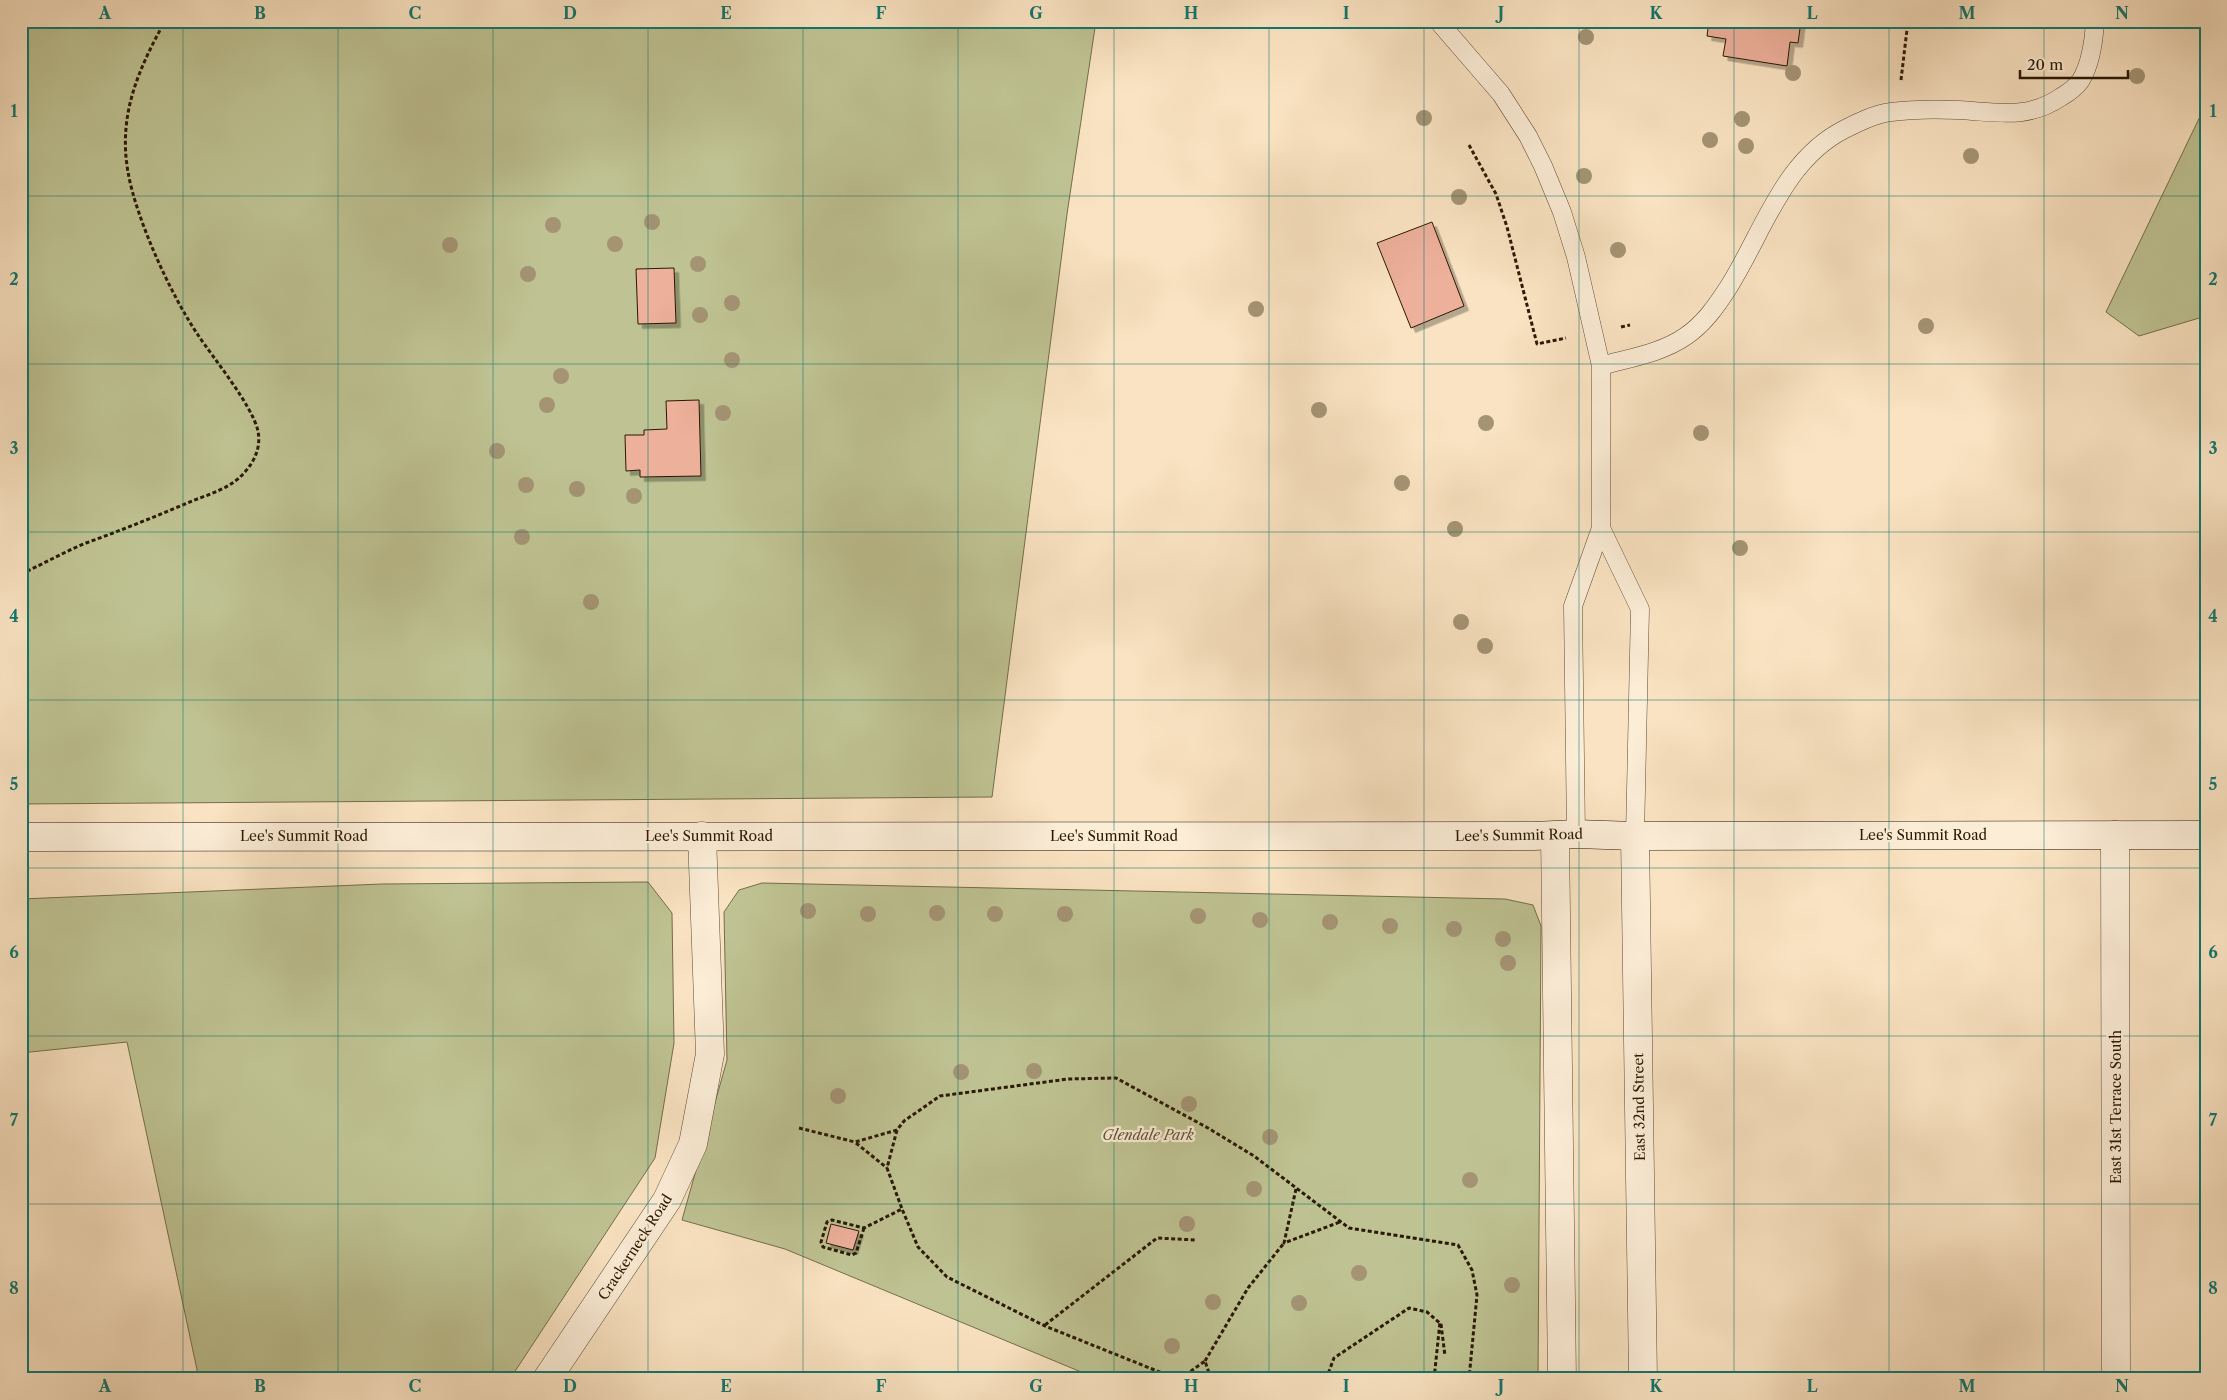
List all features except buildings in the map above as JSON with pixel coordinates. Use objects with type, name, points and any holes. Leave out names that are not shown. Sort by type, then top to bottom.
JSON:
[{"type":"street","points":[[1562,1379],[1565,835]]},
{"type":"street","name":"East 31st Terrace South","points":[[2116,835],[2116,1379]]},
{"type":"street","name":"Lee's Summit Road","points":[[21,837],[2206,835]]},
{"type":"street","name":"Crackerneck Road","points":[[547,1379],[667,1200],[693,1144],[710,1054],[702,836]]},
{"type":"street","name":"East 32nd Street","points":[[1635,836],[1643,1379]]},
{"type":"lane","points":[[1438,21],[1501,94],[1528,136],[1562,212],[1576,257],[1601,366],[1602,528],[1573,606],[1565,835]]},
{"type":"lane","points":[[1601,366],[1661,349],[1686,336],[1705,319],[1722,297],[1746,259],[1760,227],[1784,187],[1800,164],[1821,143],[1866,119],[1889,112],[1958,110],[2010,114],[2038,110],[2069,92],[2081,80],[2088,62],[2095,21]]},
{"type":"lane","points":[[1602,528],[1640,609],[1635,836]]},
{"type":"path","points":[[21,574],[67,551],[228,486],[244,473],[254,460],[259,447],[258,431],[247,408],[196,332],[166,277],[142,219],[128,172],[126,136],[129,105],[136,79],[165,21]]},
{"type":"path","points":[[1901,80],[1908,21]]},
{"type":"path","points":[[1469,145],[1496,194],[1508,227],[1537,344],[1630,325]]},
{"type":"path","points":[[887,1168],[897,1130],[904,1121],[940,1096],[1068,1079],[1116,1078],[1239,1147],[1349,1228],[1458,1245],[1472,1270],[1477,1295],[1469,1379]]},
{"type":"path","points":[[800,1128],[855,1142],[887,1168],[918,1247],[947,1277],[1045,1326],[1178,1379],[1205,1361],[1248,1288],[1284,1243],[1296,1189]]},
{"type":"path","points":[[855,1142],[897,1130]]},
{"type":"path","points":[[864,1228],[856,1253],[852,1255],[823,1247],[821,1242],[827,1222],[832,1220],[864,1228],[902,1209]]},
{"type":"path","points":[[1284,1243],[1341,1222]]},
{"type":"path","points":[[1045,1326],[1157,1238],[1196,1240]]},
{"type":"path","points":[[1326,1379],[1334,1358],[1409,1308],[1427,1312],[1440,1322],[1445,1356]]},
{"type":"path","points":[[1434,1379],[1440,1322]]},
{"type":"path","points":[[1205,1361],[1212,1379]]},
{"type":"green space","points":[[21,21],[1096,21],[1067,214],[992,797],[21,804]]},
{"type":"green space","points":[[2206,104],[2206,316],[2139,336],[2106,312]]},
{"type":"green space","points":[[648,882],[672,913],[674,1043],[655,1158],[510,1379],[199,1379],[127,1042],[21,1053],[21,899],[382,884]]},
{"type":"green space","name":"Glendale Park","points":[[762,883],[1505,899],[1533,905],[1541,926],[1538,1379],[1098,1379],[785,1249],[682,1220],[727,1060],[724,912],[739,890]]}]
